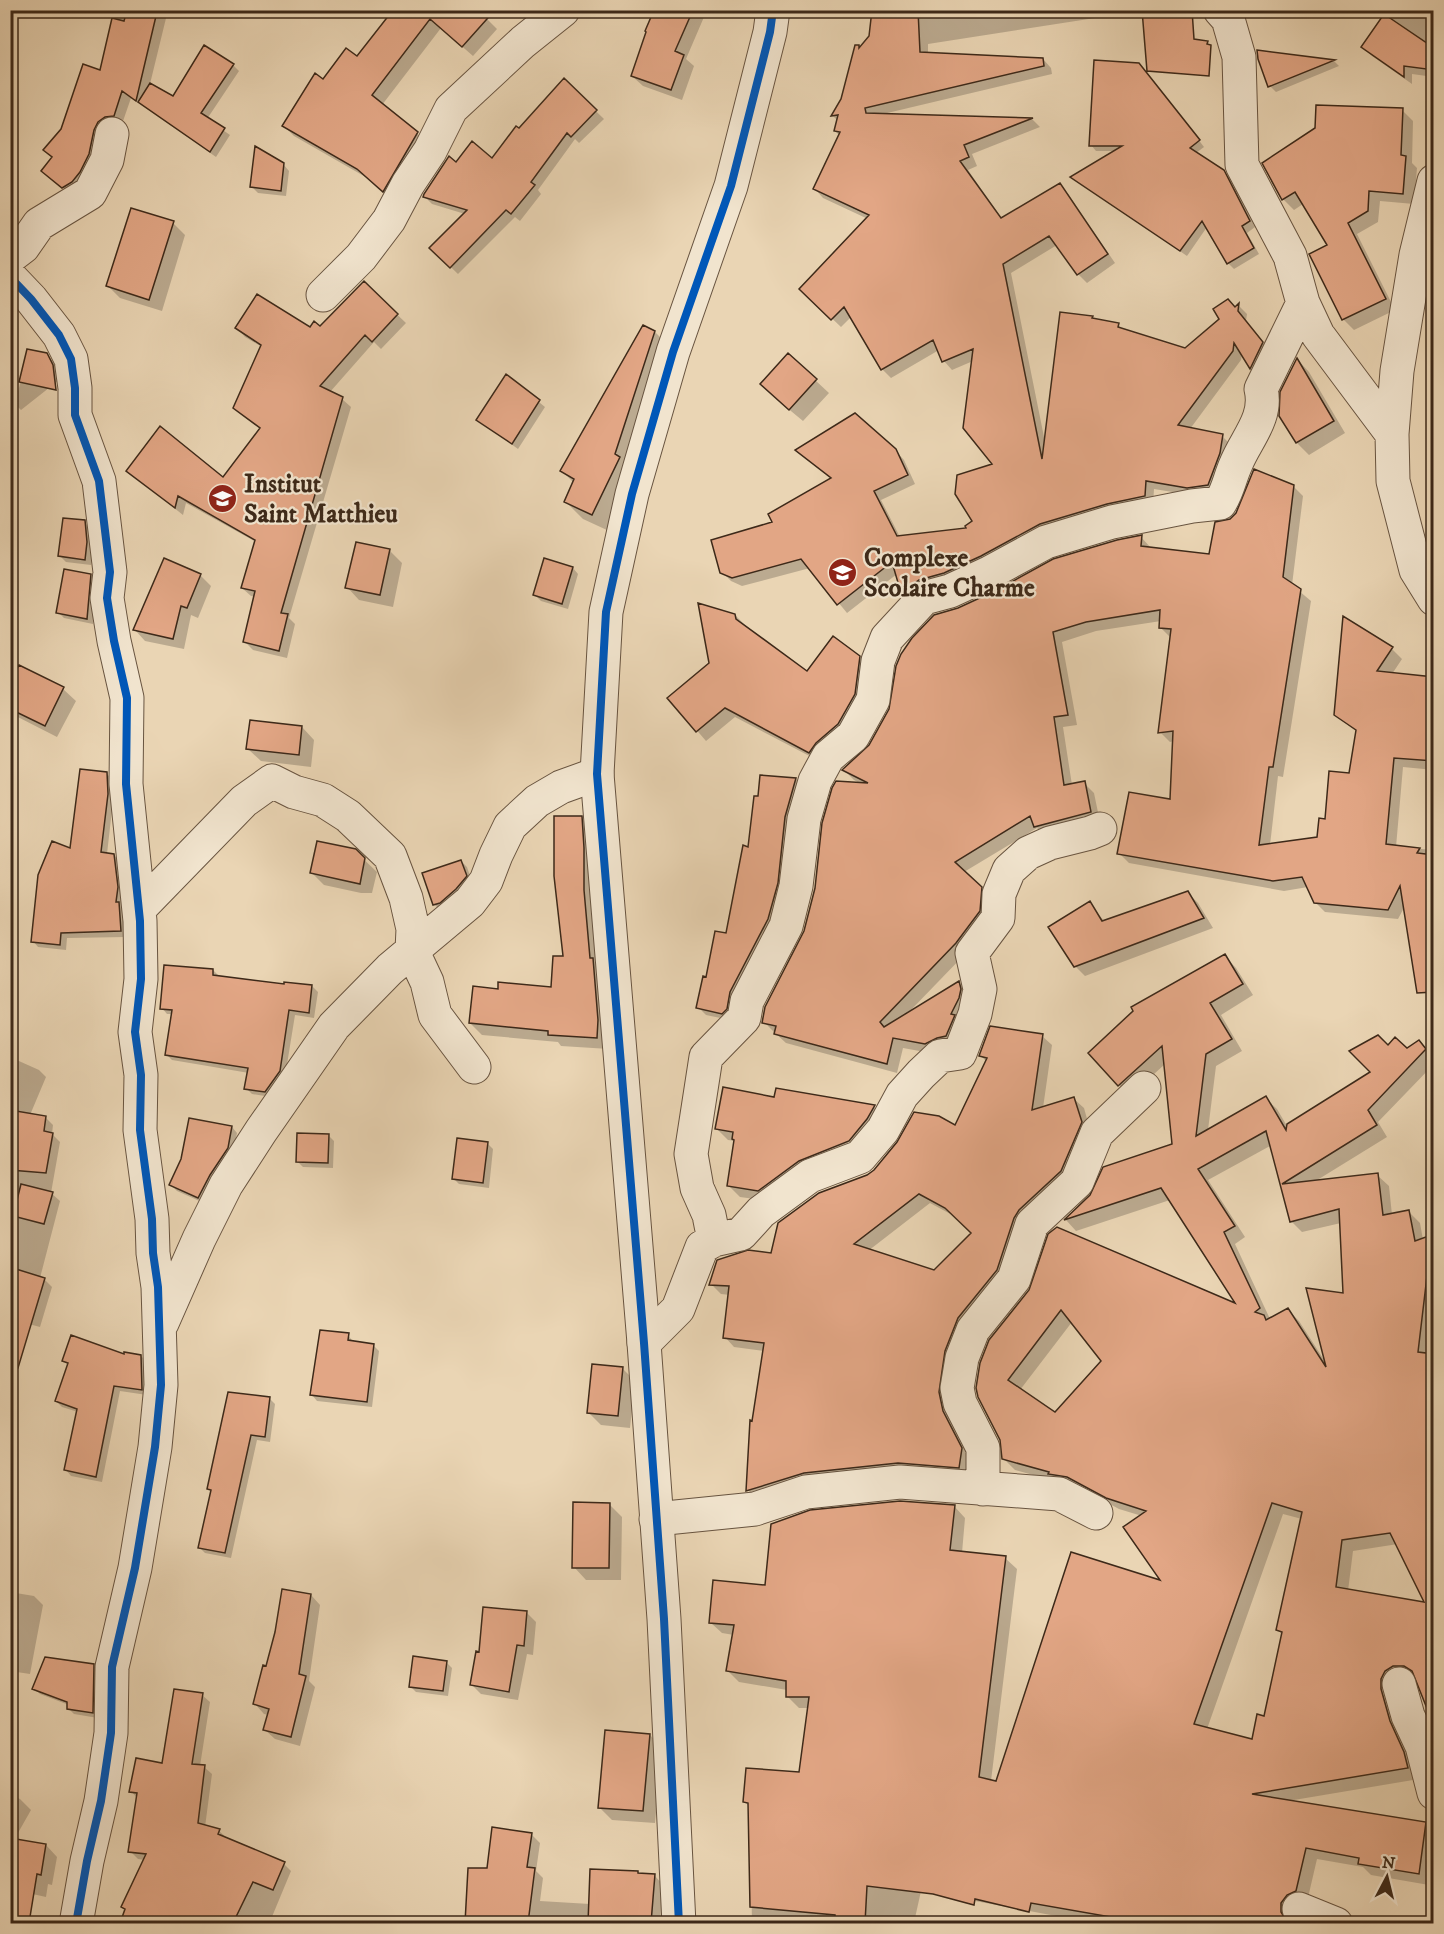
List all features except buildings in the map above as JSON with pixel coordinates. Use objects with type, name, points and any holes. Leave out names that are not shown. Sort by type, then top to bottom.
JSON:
[{"type":"street","points":[[323,295],[361,257],[389,220],[408,184],[430,151],[451,109],[523,42],[563,10]]},
{"type":"street","points":[[679,1923],[664,1631],[644,1343],[597,774],[606,612],[632,494],[673,352],[731,186],[770,32],[773,10]]},
{"type":"street","points":[[1220,10],[1228,19],[1239,57],[1242,165],[1290,256],[1303,303],[1318,335],[1392,434]]},
{"type":"street","points":[[10,258],[23,247],[39,224],[90,193],[107,160],[112,134]]},
{"type":"street","points":[[1434,181],[1416,255],[1397,371],[1392,434],[1394,480],[1416,570],[1434,599]]},
{"type":"street","points":[[10,277],[31,298],[59,335],[71,359],[75,388],[75,415],[99,481],[110,572],[107,598],[127,698],[126,784],[139,909],[141,979],[135,1032],[141,1075],[140,1130],[158,1287],[161,1385],[155,1447],[135,1568],[112,1667],[111,1733],[101,1801],[76,1923]]},
{"type":"street","points":[[714,1240],[709,1215],[697,1188],[691,1154],[706,1057],[744,1018],[747,1000],[786,926],[796,886],[804,819],[815,781],[828,757],[853,736],[873,700],[878,661],[887,638],[924,598],[950,591],[970,582],[1046,542],[1112,522],[1220,503],[1237,461],[1254,431],[1264,401],[1261,389],[1303,303]]},
{"type":"street","points":[[159,1330],[209,1216],[226,1185],[334,1026],[390,969],[470,902],[486,881],[510,826],[537,801],[561,787],[597,774]]},
{"type":"street","points":[[139,909],[244,801],[272,781],[294,792],[323,800],[348,816],[390,856],[406,898],[413,929],[412,950],[427,982],[435,1015],[474,1067]]},
{"type":"street","points":[[644,1343],[678,1310],[702,1247],[714,1240],[741,1234],[760,1212],[810,1176],[860,1157],[883,1130],[902,1095],[921,1074],[940,1056],[960,1053],[975,1014],[980,989],[972,954],[998,918],[999,894],[1009,870],[1028,853],[1050,843],[1100,829]]},
{"type":"street","points":[[983,1489],[983,1448],[960,1403],[957,1388],[962,1358],[973,1330],[1014,1279],[1032,1224],[1077,1182],[1098,1133],[1144,1088]]},
{"type":"street","points":[[656,1519],[755,1509],[806,1492],[900,1482],[1059,1494],[1096,1513]]},
{"type":"street","points":[[1399,1684],[1408,1716],[1422,1746],[1434,1793]]},
{"type":"street","points":[[1299,1909],[1335,1923]]},
{"type":"cycle path","points":[[679,1924],[664,1619],[644,1343],[597,774],[606,612],[632,494],[673,352],[731,186],[770,32],[773,10]]},
{"type":"cycle path","points":[[10,277],[31,299],[59,335],[71,359],[75,388],[75,415],[99,481],[110,572],[107,598],[127,698],[126,784],[140,921],[141,979],[135,1032],[141,1075],[140,1130],[158,1287],[161,1385],[155,1447],[135,1568],[112,1667],[111,1733],[101,1801],[76,1924]]},
{"type":"place","name":"Institut Saint Matthieu","points":[[223,499]]},
{"type":"place","name":"Complexe Scolaire Charme","points":[[843,573]]}]
